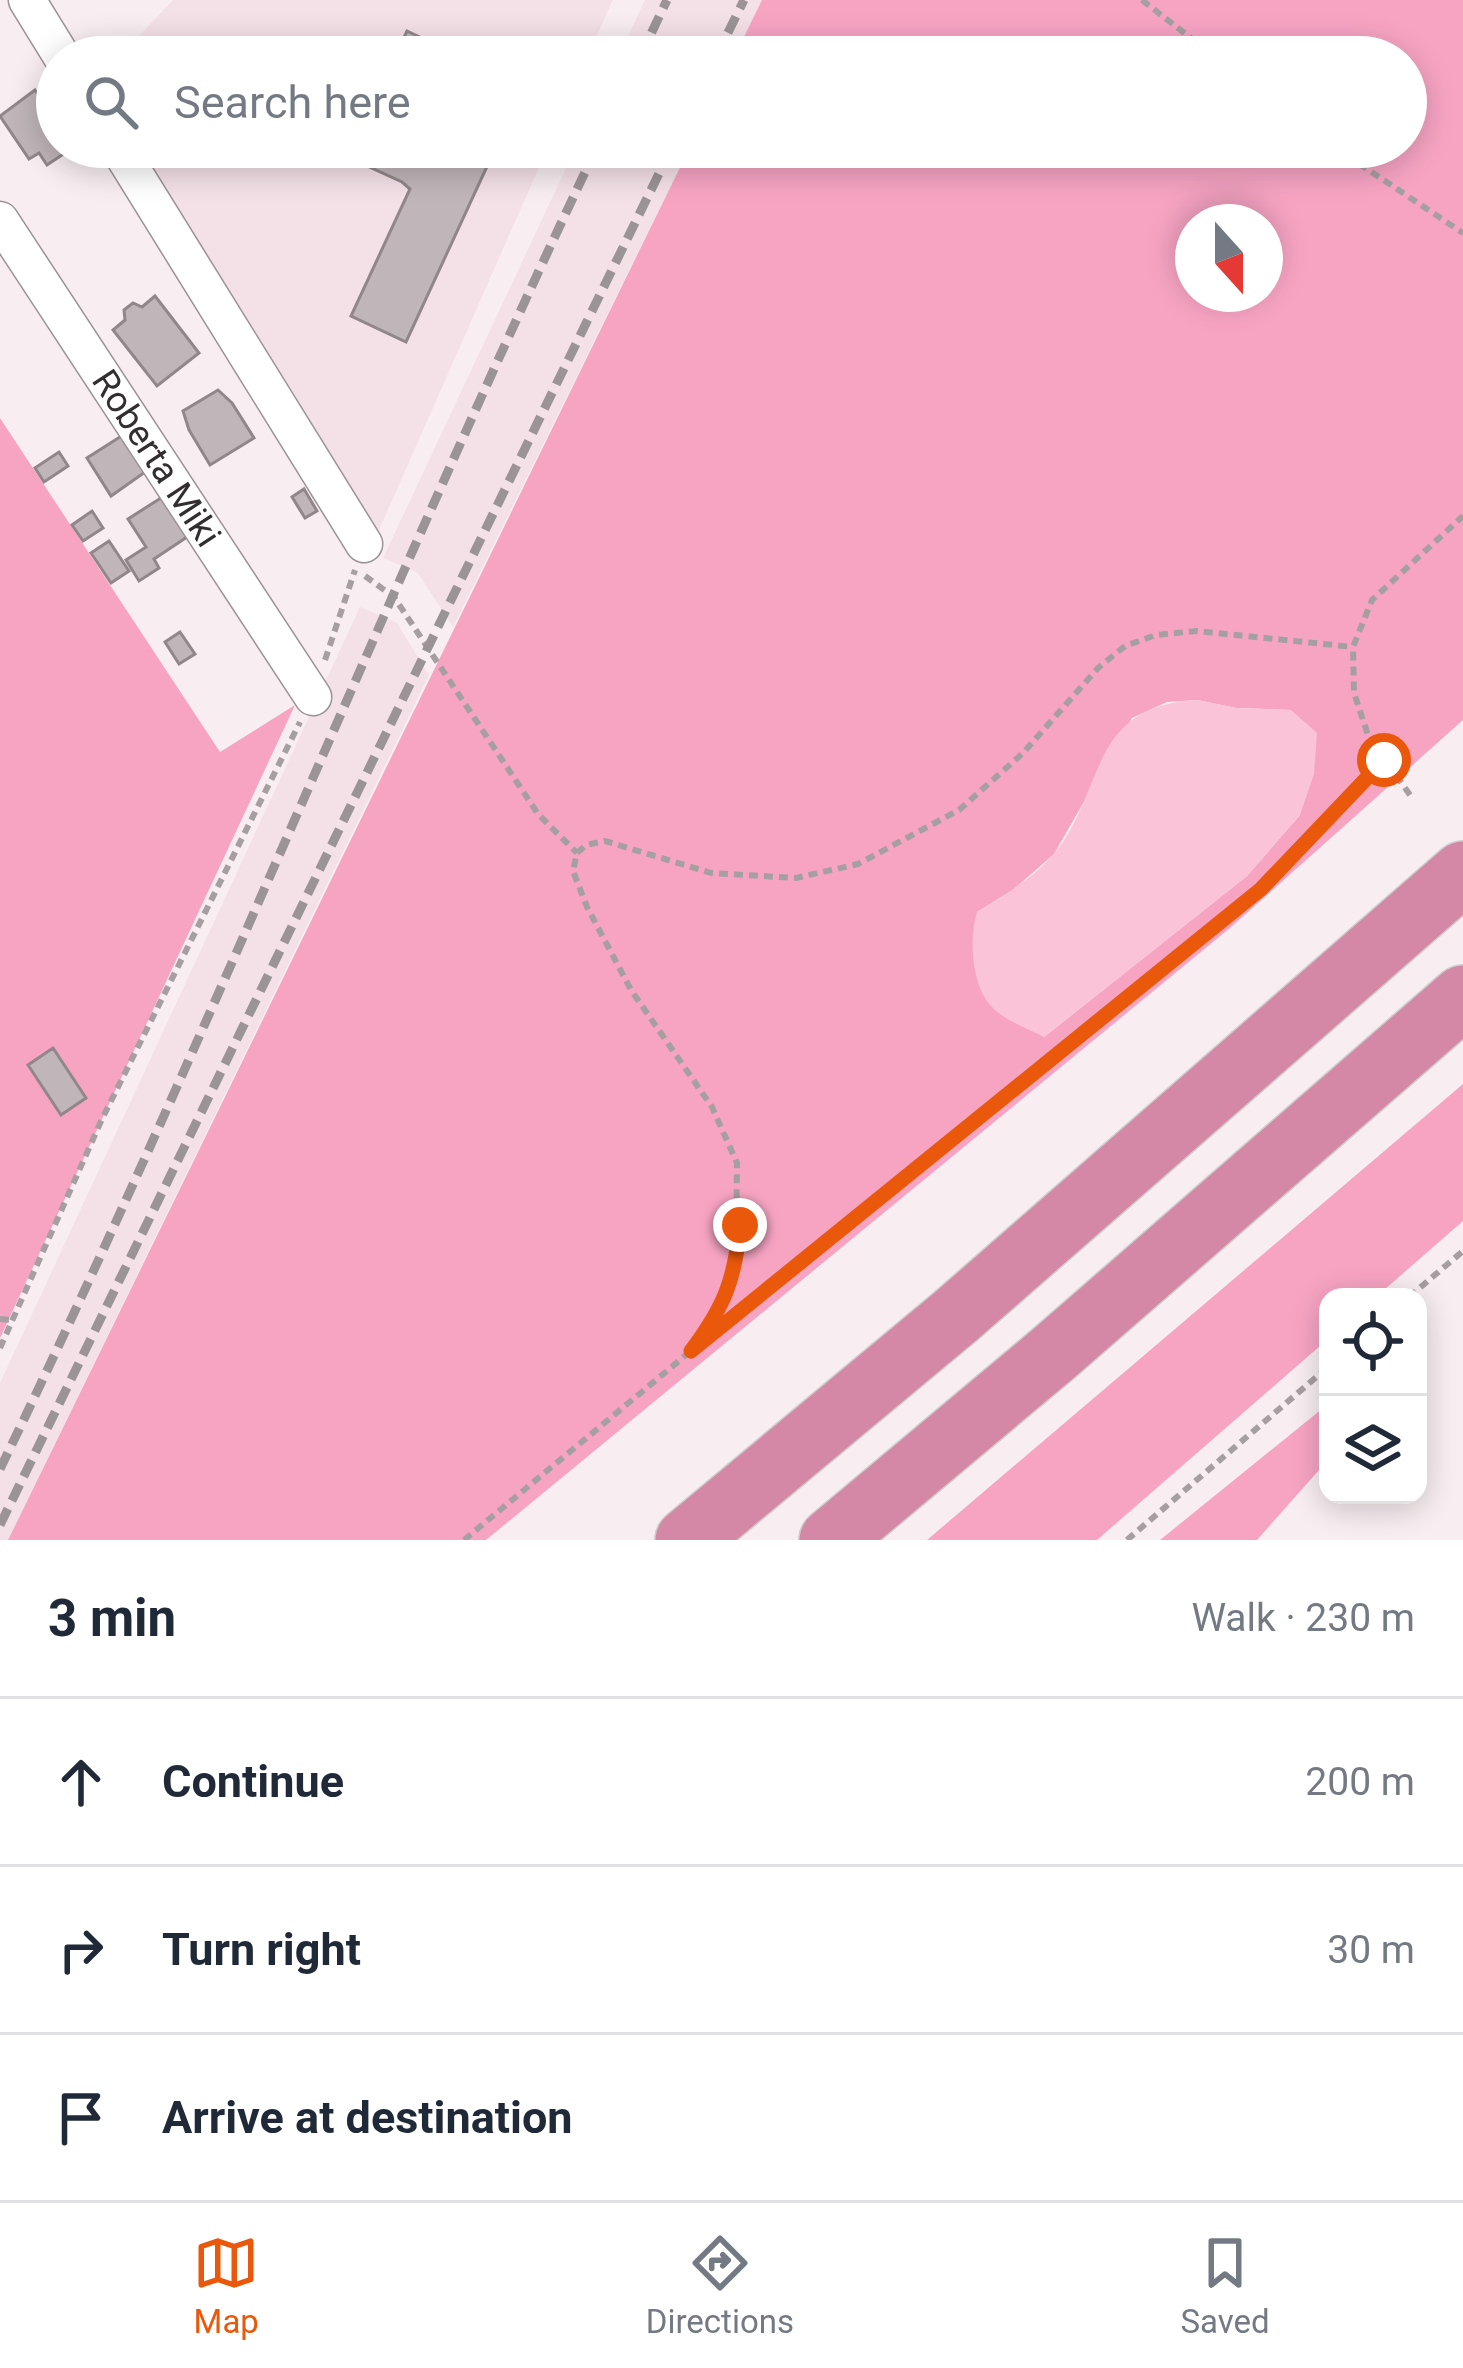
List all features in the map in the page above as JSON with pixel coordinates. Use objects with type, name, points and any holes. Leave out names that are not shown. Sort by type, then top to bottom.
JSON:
[{"type":"highway","points":[[687,1540],[956,1316],[1463,873]]},
{"type":"highway","points":[[831,1540],[1463,997]]},
{"type":"street","points":[[27,0],[49,36]]},
{"type":"street","points":[[130,168],[359,558]]},
{"type":"street","name":"Roberta Miki","points":[[0,220],[313,697]]},
{"type":"path","points":[[1142,0],[1188,36]]},
{"type":"path","points":[[1366,168],[1463,233]]},
{"type":"path","points":[[1410,795],[1368,735],[1354,693],[1353,647],[1372,600],[1463,517]]},
{"type":"path","points":[[0,1348],[102,1119],[313,697],[359,558]]},
{"type":"path","points":[[359,558],[394,597],[538,814],[577,853]]},
{"type":"path","points":[[691,1351],[720,1311],[736,1266],[737,1163],[712,1107],[631,990],[586,907],[573,872],[577,853],[586,845],[604,841],[711,873],[796,878],[858,864],[959,810],[1022,754],[1098,668],[1125,646],[1156,635],[1197,631],[1353,647]]},
{"type":"path","points":[[464,1540],[1261,889],[1384,760]]},
{"type":"path","points":[[1420,1288],[1463,1251]]},
{"type":"path","points":[[0,1318],[13,1320]]},
{"type":"path","points":[[1127,1540],[1319,1375]]},
{"type":"shaded area","points":[[173,0],[613,0],[597,36],[139,36]]},
{"type":"shaded area","points":[[645,0],[762,0],[744,36],[628,36]]},
{"type":"shaded area","points":[[762,0],[1463,0],[1463,720],[1230,928],[486,1540],[8,1540],[680,168],[1427,168],[1427,36],[744,36]],"holes":[[[1197,700],[1236,708],[1291,710],[1300,815],[1247,876],[1044,1037],[977,912],[1014,889],[1054,854],[1132,718],[1167,702]]]},
{"type":"shaded area","points":[[151,168],[539,168],[376,537]]},
{"type":"shaded area","points":[[566,168],[680,168],[453,627],[418,573],[383,558]]},
{"type":"shaded area","points":[[0,418],[220,752],[295,705],[0,1338]]},
{"type":"shaded area","points":[[360,607],[397,623],[429,675],[8,1540],[0,1540],[0,1383]]},
{"type":"shaded area","points":[[1197,700],[1236,708],[1291,710],[1317,733],[1314,774],[1300,815],[1247,876],[1044,1037],[1010,1020],[985,998],[976,975],[973,935],[977,912],[1027,879],[1053,855],[1117,735],[1135,718],[1161,706]]},
{"type":"shaded area","points":[[1463,1084],[1463,1221],[1386,1288],[1319,1288],[1319,1347],[1097,1540],[927,1540]]},
{"type":"shaded area","points":[[1319,1411],[1319,1470],[1257,1540],[1160,1540]]},
{"type":"building","points":[[35,90],[36,155],[29,159],[0,116]]},
{"type":"building","points":[[372,168],[486,168],[406,342],[351,316],[410,189]]},
{"type":"building","points":[[155,296],[199,353],[157,386],[113,330],[125,320],[124,310],[133,303],[142,307]]},
{"type":"building","points":[[218,390],[254,438],[210,465],[183,411]]},
{"type":"building","points":[[123,435],[148,470],[111,496],[87,458]]},
{"type":"building","points":[[59,452],[68,466],[44,482],[35,468]]},
{"type":"building","points":[[304,489],[317,511],[305,518],[292,497]]},
{"type":"building","points":[[164,496],[190,535],[154,559],[159,568],[139,581],[126,560],[146,547],[128,519]]},
{"type":"building","points":[[92,511],[103,528],[83,541],[72,525]]},
{"type":"building","points":[[109,541],[129,571],[111,583],[91,553]]},
{"type":"building","points":[[180,632],[195,654],[179,664],[165,642]]},
{"type":"building","points":[[53,1048],[86,1098],[61,1115],[28,1065]]},
{"type":"railway","points":[[650,36],[667,0]]},
{"type":"railway","points":[[726,36],[744,0]]},
{"type":"railway","points":[[0,1469],[153,1140],[587,168]]},
{"type":"railway","points":[[0,1525],[662,168]]},
{"type":"route","points":[[740,1225],[736,1266],[720,1311],[691,1351],[1261,889],[1384,760]]}]
